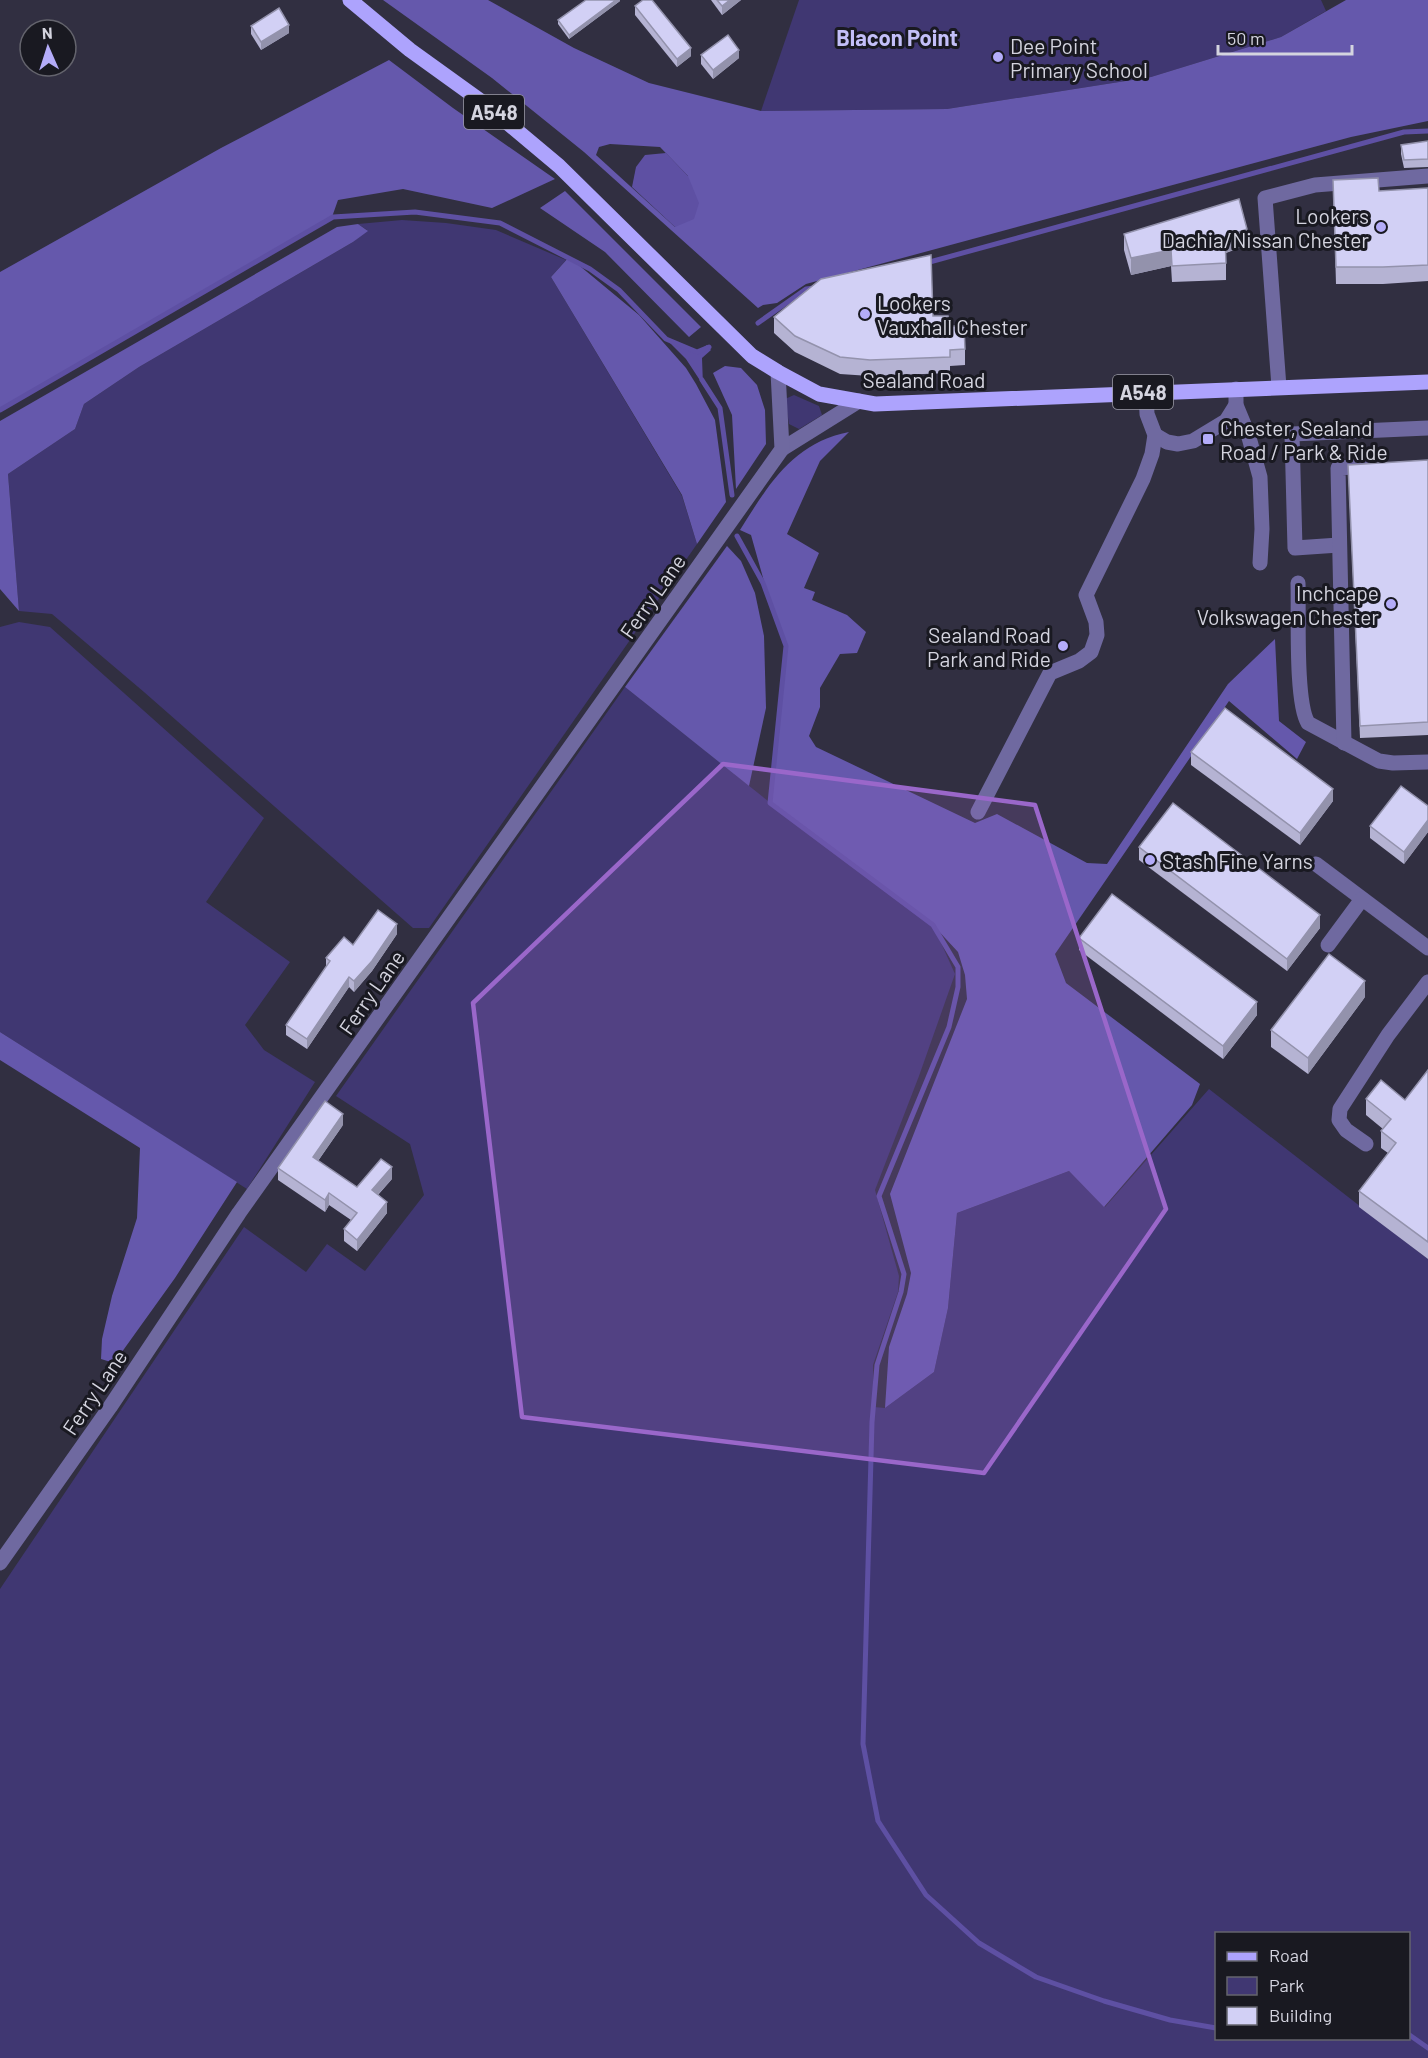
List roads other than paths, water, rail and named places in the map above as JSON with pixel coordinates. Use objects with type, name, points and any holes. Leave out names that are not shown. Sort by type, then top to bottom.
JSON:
[{"type":"main road","name":"Sealand Road","points":[[350,0],[410,50],[484,104],[559,166],[752,356],[819,394],[875,405],[1428,382]]},
{"type":"street","points":[[1279,387],[1265,198],[1315,185],[1428,176]]},
{"type":"street","points":[[778,372],[782,449]]},
{"type":"street","points":[[1236,389],[1236,405],[1248,434],[1260,477],[1262,529],[1260,563]]},
{"type":"street","points":[[978,812],[1050,673],[1078,661],[1091,652],[1097,635],[1096,622],[1086,595],[1143,479],[1152,454],[1155,435],[1148,414],[1146,392]]},
{"type":"street","name":"Ferry Lane","points":[[0,1563],[110,1407],[239,1214],[782,449],[859,401]]},
{"type":"street","points":[[1155,435],[1167,442],[1178,444],[1193,441],[1226,421],[1236,405]]},
{"type":"street","points":[[1339,545],[1295,548],[1292,434],[1428,428]]},
{"type":"street","points":[[1344,743],[1338,468],[1383,466]]},
{"type":"street","points":[[1298,583],[1300,690],[1304,716],[1308,723],[1380,761],[1428,762]]},
{"type":"street","points":[[1316,864],[1428,948]]},
{"type":"street","points":[[1328,945],[1362,899]]},
{"type":"street","points":[[1366,1144],[1346,1130],[1339,1120],[1340,1109],[1388,1035],[1428,982]]},
{"type":"waterway","points":[[926,263],[1404,132],[1428,131]]},
{"type":"waterway","points":[[0,410],[333,217],[415,212],[500,223],[590,269],[619,290],[666,339],[697,352],[709,347]]},
{"type":"waterway","points":[[758,323],[806,289],[814,288]]},
{"type":"waterway","points":[[702,380],[720,408],[732,495]]},
{"type":"waterway","points":[[737,536],[763,583],[786,646],[770,803],[933,925],[958,967],[958,987],[949,1027],[879,1196],[904,1274],[901,1292],[877,1365],[872,1422],[863,1744],[878,1821],[926,1895],[979,1943],[1036,1977],[1104,2001],[1170,2020],[1215,2028]]},
{"type":"waterway","points":[[1410,2035],[1428,2048]]},
{"type":"place","name":"Dee Point Primary School","points":[[998,57]]},
{"type":"place","name":"Lookers Dachia/Nissan Chester","points":[[1381,227]]},
{"type":"place","name":"Lookers Vauxhall Chester","points":[[865,314]]},
{"type":"place","name":"Chester, Sealand Road / Park & Ride","points":[[1208,439]]},
{"type":"place","name":"Inchcape Volkswagen Chester","points":[[1391,604]]},
{"type":"place","name":"Sealand Road Park and Ride","points":[[1063,646]]},
{"type":"place","name":"Stash Fine Yarns","points":[[1150,860]]},
{"type":"district","name":"Blacon Point","points":[[897,37]]}]
